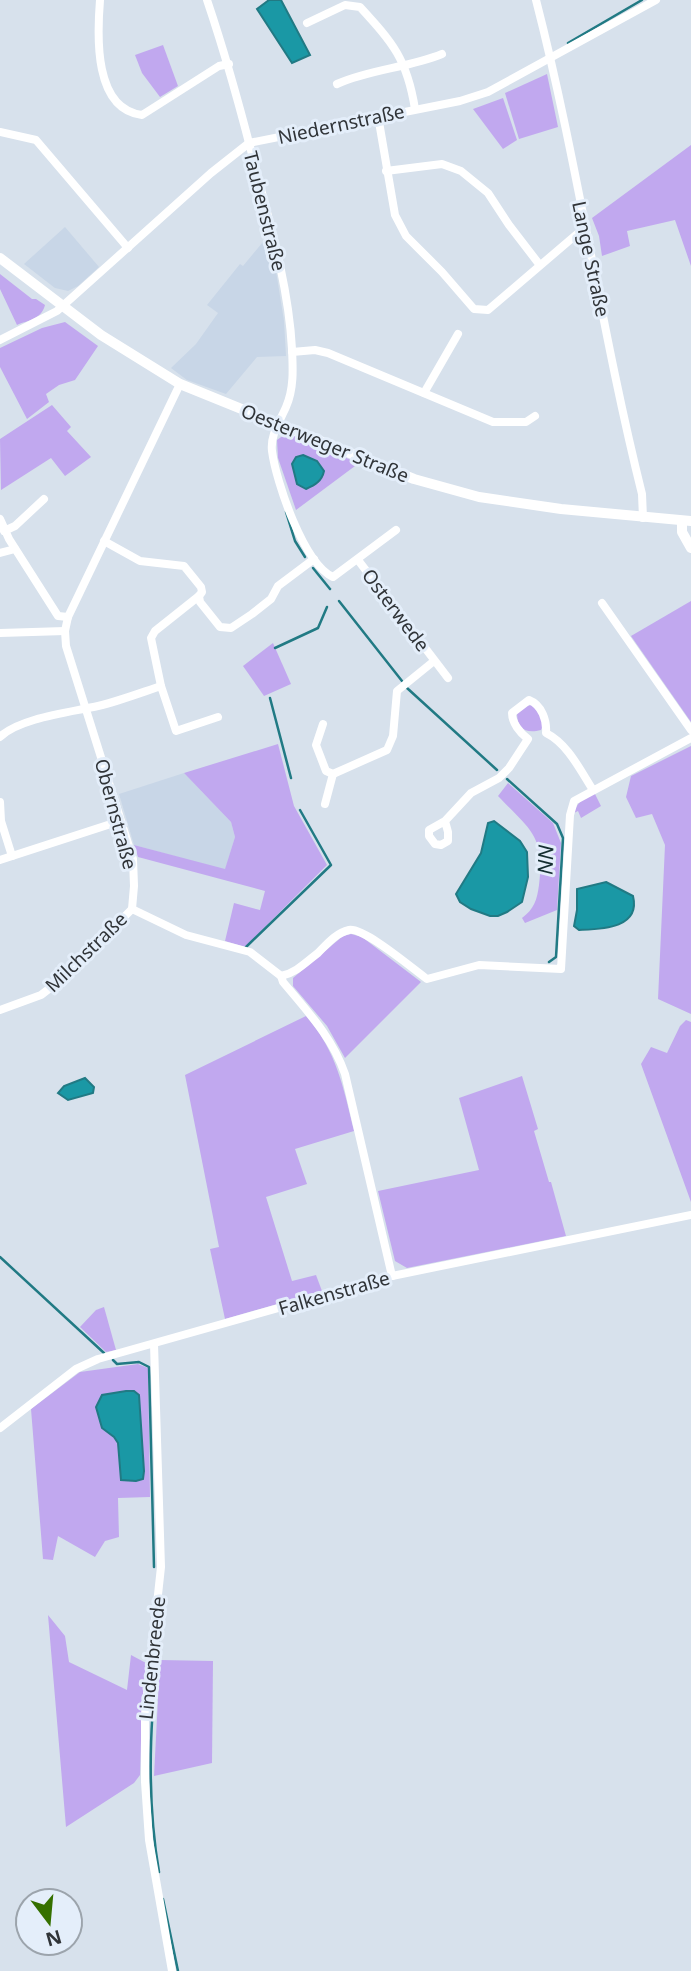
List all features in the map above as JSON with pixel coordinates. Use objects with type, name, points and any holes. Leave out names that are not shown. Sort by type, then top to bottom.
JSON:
[{"type":"main road","name":"Oesterweger Straße","points":[[0,258],[101,335],[180,384],[414,480],[533,505],[687,521]]},
{"type":"main road","points":[[687,521],[682,532],[691,548]]},
{"type":"street","points":[[100,0],[101,71],[116,102],[129,113],[142,115],[219,66],[229,64]]},
{"type":"street","name":"Taubenstraße","points":[[207,0],[229,64],[290,319],[290,392],[277,424]]},
{"type":"street","name":"Lange Straße","points":[[536,0],[551,59],[585,233],[642,494],[643,518]]},
{"type":"street","name":"Niedernstraße","points":[[0,340],[62,307],[249,142],[460,101],[488,92],[656,0]]},
{"type":"street","points":[[307,23],[345,5],[363,3],[405,66],[415,109]]},
{"type":"street","points":[[337,84],[355,75],[405,66],[442,54]]},
{"type":"street","points":[[378,116],[395,215],[406,236],[474,309],[488,310],[539,264],[577,234],[585,233]]},
{"type":"street","points":[[0,132],[36,139],[128,248]]},
{"type":"street","points":[[386,171],[442,164],[461,171],[488,193],[539,264]]},
{"type":"street","points":[[424,393],[458,334]]},
{"type":"street","points":[[292,352],[315,350],[328,353],[493,422],[526,422],[535,416]]},
{"type":"street","name":"Obernstraße","points":[[132,909],[132,859],[66,646],[65,631],[68,617],[142,468],[180,384]]},
{"type":"street","points":[[198,596],[220,627],[231,628],[271,598],[278,586],[314,559],[299,538],[275,468],[271,448],[277,424]]},
{"type":"street","points":[[4,531],[15,526],[44,499]]},
{"type":"street","points":[[0,519],[4,531],[58,616],[68,617]]},
{"type":"street","name":"Osterwede","points":[[314,559],[334,577],[396,530]]},
{"type":"street","points":[[104,541],[140,561],[184,566],[201,587],[202,592],[155,631],[151,638],[161,686],[176,731],[218,717]]},
{"type":"street","points":[[0,553],[15,549]]},
{"type":"street","name":"Osterwede","points":[[358,559],[447,678]]},
{"type":"street","points":[[603,603],[691,730]]},
{"type":"street","points":[[0,633],[65,631]]},
{"type":"street","name":"Osterwede","points":[[333,774],[387,750],[393,736],[397,691],[435,661]]},
{"type":"street","points":[[0,737],[13,727],[96,707],[161,686]]},
{"type":"street","points":[[528,738],[517,728],[512,713],[529,701],[534,702],[544,715],[546,733]]},
{"type":"street","points":[[323,724],[316,745],[326,771],[333,774],[325,804]]},
{"type":"street","points":[[445,821],[471,793],[499,778],[509,768],[528,738],[546,733],[563,745],[593,790]]},
{"type":"street","points":[[281,976],[302,967],[339,934],[351,930],[364,934],[427,979],[479,965],[561,969],[570,815],[574,801],[691,738]]},
{"type":"street","points":[[0,802],[1,821],[12,856]]},
{"type":"street","points":[[0,860],[120,821]]},
{"type":"street","points":[[132,909],[186,935],[250,952],[281,976],[283,982],[324,1030],[338,1053],[354,1108],[392,1276]]},
{"type":"street","name":"Milchstraße","points":[[0,1010],[41,995],[67,975],[132,909]]},
{"type":"street","name":"Falkenstraße","points":[[0,1429],[76,1369],[98,1359],[392,1276],[691,1215]]},
{"type":"street","name":"Lindenbreede","points":[[155,1344],[161,1567],[145,1714],[145,1782],[149,1840],[172,1971]]},
{"type":"shaded area","points":[[163,45],[178,86],[160,97],[142,73],[135,55]]},
{"type":"shaded area","points":[[547,74],[558,127],[519,139],[505,93]]},
{"type":"shaded area","points":[[503,98],[517,140],[503,149],[473,109]]},
{"type":"shaded area","points":[[691,145],[691,266],[675,220],[627,231],[630,246],[602,256],[599,236],[592,218]]},
{"type":"shaded area","points":[[65,227],[99,267],[78,286],[68,291],[55,288],[24,264]]},
{"type":"shaded area","points":[[267,237],[284,321],[286,356],[257,357],[226,394],[187,380],[171,368],[196,344],[218,313],[207,305],[240,264],[243,266]]},
{"type":"shaded area","points":[[0,274],[32,299],[45,305],[40,314],[17,325],[0,289]]},
{"type":"shaded area","points":[[65,322],[98,346],[75,380],[59,385],[46,394],[49,402],[27,419],[0,367],[0,348],[42,328]]},
{"type":"shaded area","points":[[52,405],[71,427],[67,431],[91,457],[65,476],[51,458],[1,490],[0,439]]},
{"type":"shaded area","points":[[284,435],[291,435],[356,462],[355,466],[296,510],[278,458],[277,440]]},
{"type":"shaded area","points":[[691,601],[691,722],[631,636]]},
{"type":"shaded area","points":[[273,643],[291,684],[264,696],[243,666]]},
{"type":"shaded area","points":[[533,705],[541,716],[543,725],[541,730],[527,731],[519,723],[517,713],[525,706]]},
{"type":"shaded area","points":[[278,744],[294,806],[327,865],[245,947],[225,941],[234,903],[260,910],[265,891],[138,857],[134,845],[225,869],[235,837],[231,822],[184,773]]},
{"type":"shaded area","points":[[691,746],[691,1014],[658,999],[665,845],[652,814],[636,818],[626,797],[631,776]]},
{"type":"shaded area","points":[[184,773],[231,822],[235,837],[225,870],[134,845],[119,794]]},
{"type":"shaded area","points":[[508,783],[553,823],[561,843],[557,910],[525,923],[522,918],[532,908],[537,895],[540,855],[533,834],[498,796]]},
{"type":"shaded area","points":[[594,792],[601,806],[581,818],[578,811],[574,813],[575,809]]},
{"type":"shaded area","points":[[351,934],[362,937],[421,982],[345,1058],[327,1026],[293,986],[293,978],[343,936]]},
{"type":"shaded area","points":[[306,1016],[317,1029],[332,1056],[354,1131],[295,1149],[307,1184],[266,1197],[292,1281],[316,1275],[322,1291],[225,1319],[210,1249],[219,1247],[185,1075]]},
{"type":"shaded area","points":[[686,1020],[691,1022],[691,1202],[641,1064],[651,1047],[667,1053],[680,1026]]},
{"type":"shaded area","points":[[522,1076],[538,1129],[534,1131],[566,1236],[407,1268],[395,1261],[378,1191],[479,1170],[459,1098]]},
{"type":"shaded area","points":[[104,1307],[116,1350],[106,1352],[80,1327],[96,1310]]},
{"type":"shaded area","points":[[138,1364],[148,1368],[150,1497],[118,1498],[119,1537],[105,1541],[95,1557],[58,1536],[53,1560],[43,1559],[31,1409],[80,1372]]},
{"type":"shaded area","points":[[48,1615],[65,1636],[69,1662],[127,1690],[131,1655],[146,1663],[140,1775],[134,1783],[66,1827]]},
{"type":"shaded area","points":[[160,1660],[213,1661],[212,1763],[154,1776]]},
{"type":"water","points":[[269,0],[281,0],[310,55],[292,63],[257,9]]},
{"type":"water","points":[[303,455],[317,461],[324,471],[318,482],[306,489],[297,484],[292,464],[296,457]]},
{"type":"water","points":[[494,821],[520,841],[527,852],[528,877],[522,902],[498,916],[490,916],[460,902],[456,894],[481,853],[488,823]]},
{"type":"water","points":[[606,882],[633,896],[634,907],[631,915],[625,921],[607,928],[579,930],[574,926],[577,889]]},
{"type":"water","points":[[85,1078],[94,1087],[93,1093],[68,1100],[58,1093],[64,1086]]},
{"type":"water","points":[[134,1391],[139,1395],[144,1471],[143,1479],[136,1481],[121,1480],[118,1443],[102,1428],[96,1407],[102,1395]]},
{"type":"waterway","points":[[568,43],[642,0]]},
{"type":"waterway","name":"NN","points":[[286,512],[295,541],[305,557]]},
{"type":"waterway","name":"NN","points":[[313,568],[330,589]]},
{"type":"waterway","name":"NN","points":[[339,601],[402,681]]},
{"type":"waterway","points":[[275,648],[318,628],[327,607]]},
{"type":"waterway","name":"NN","points":[[407,688],[497,770]]},
{"type":"waterway","points":[[270,698],[291,778]]},
{"type":"waterway","name":"NN","points":[[507,779],[557,824],[563,838],[556,957],[549,962]]},
{"type":"waterway","points":[[246,947],[331,865],[300,810]]},
{"type":"waterway","points":[[0,1257],[104,1353]]},
{"type":"waterway","points":[[113,1360],[117,1364],[139,1362],[149,1367],[154,1567]]},
{"type":"waterway","points":[[159,1872],[154,1839],[151,1742],[162,1611]]},
{"type":"waterway","points":[[163,1899],[178,1971]]}]
